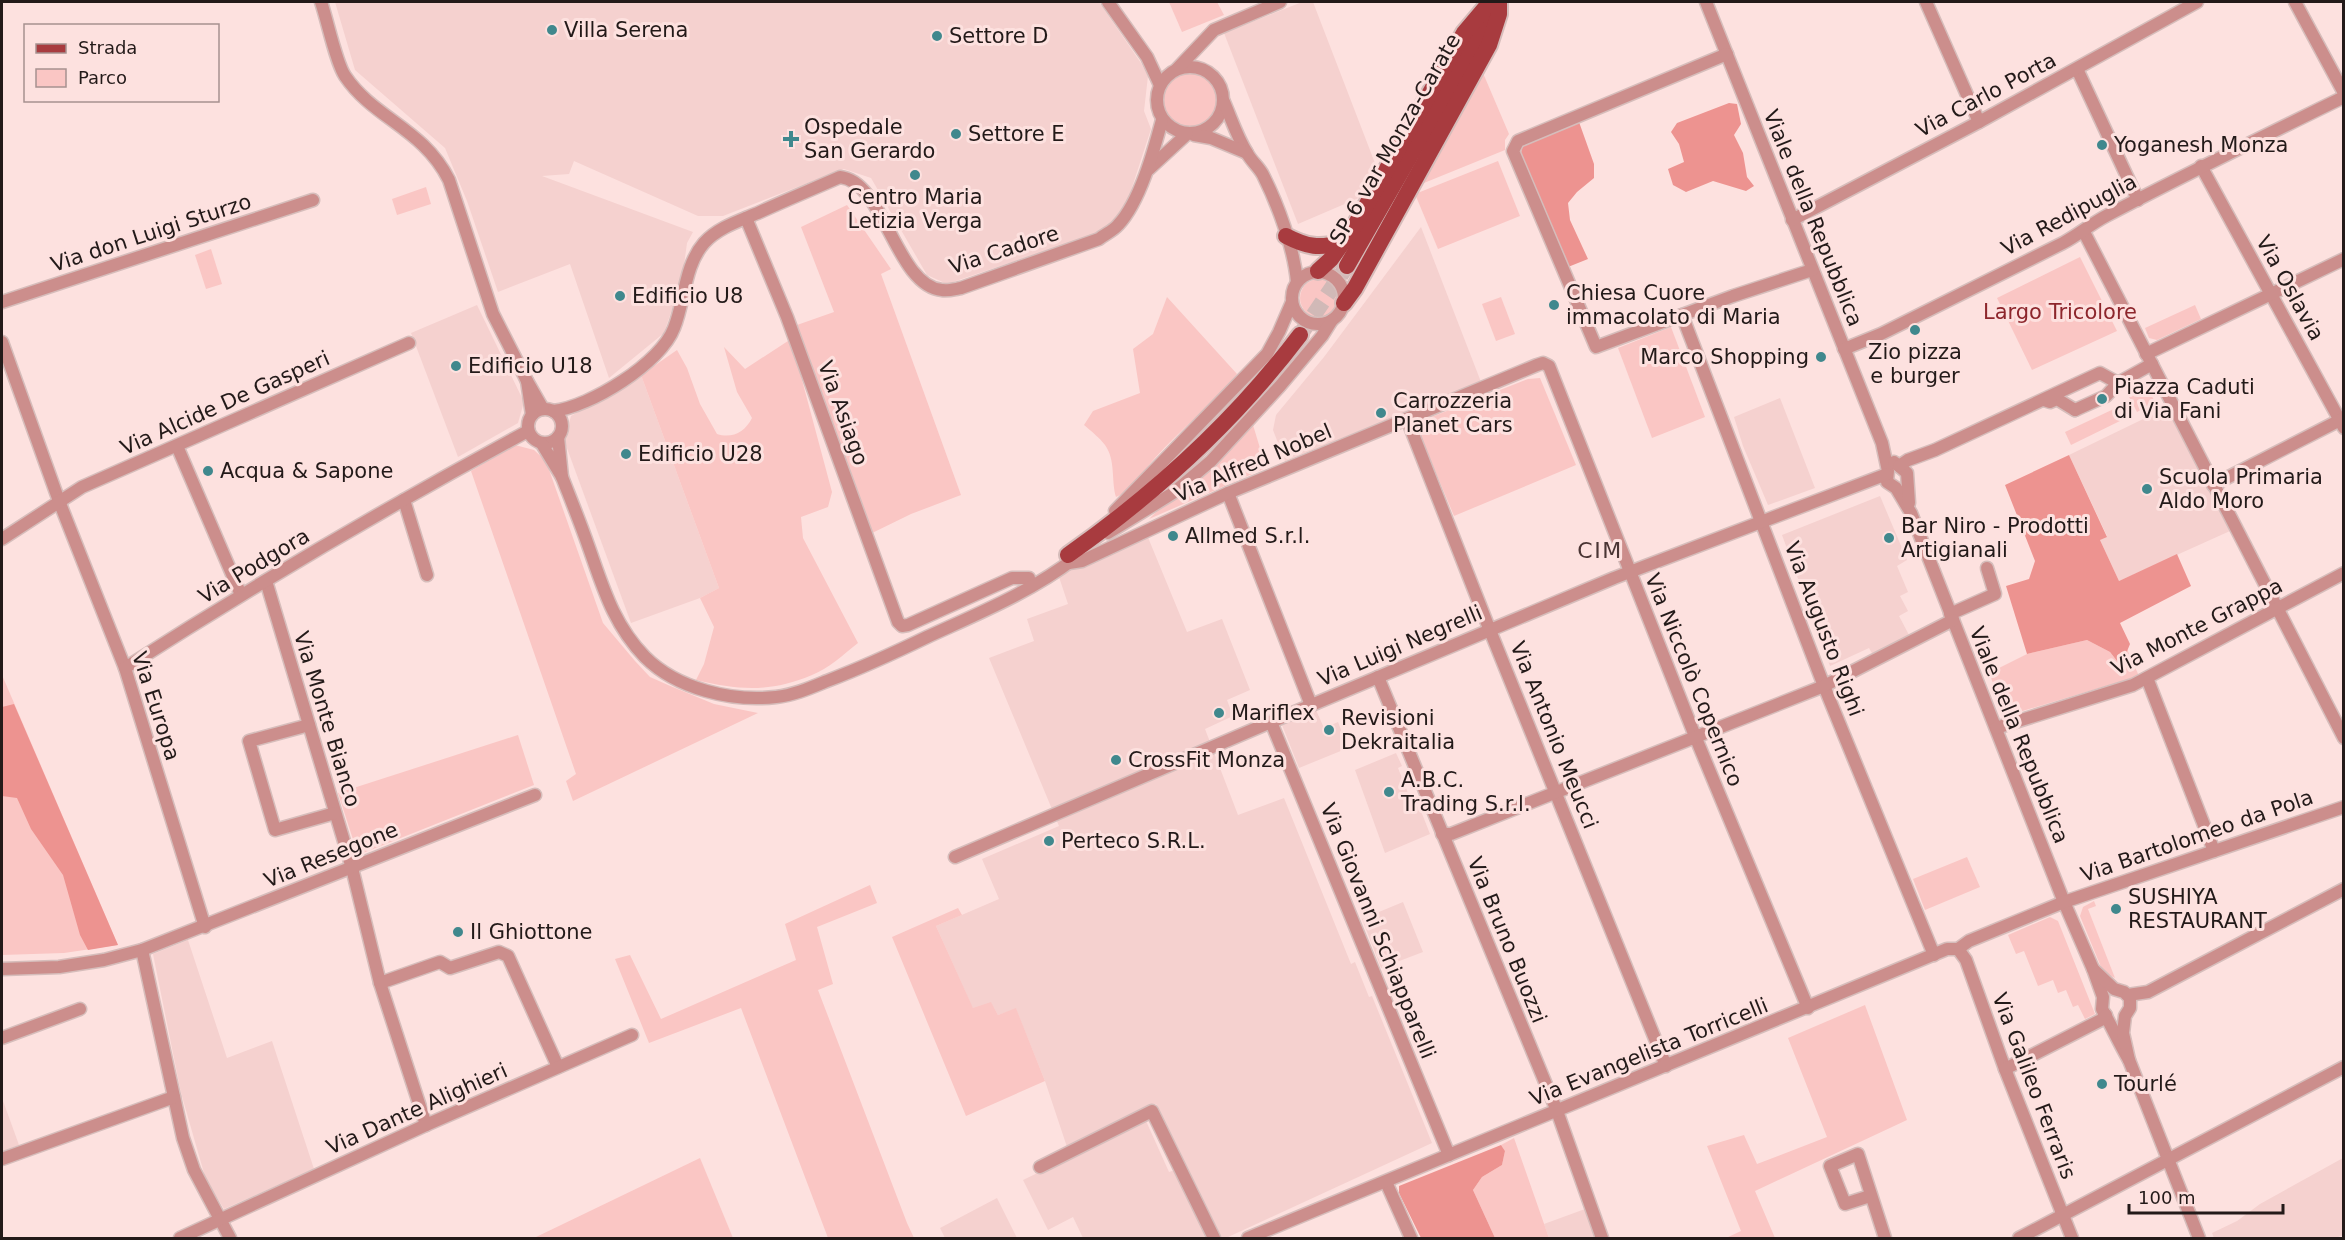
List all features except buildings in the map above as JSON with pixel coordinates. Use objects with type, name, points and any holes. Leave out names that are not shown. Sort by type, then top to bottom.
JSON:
[{"type":"main road","points":[[1316,271],[1330,259],[1360,217],[1464,33],[1486,7],[1498,2],[1499,14],[1489,45],[1355,288],[1344,303]]},
{"type":"main road","name":"SP 6 var Monza-Carate","points":[[1347,266],[1498,2]]},
{"type":"main road","points":[[1288,240],[1317,248],[1342,242]]},
{"type":"main road","points":[[1068,559],[1159,485],[1217,431],[1258,388],[1300,335]]},
{"type":"main road","points":[[1109,532],[1139,507],[1159,485]]},
{"type":"street","points":[[321,2],[344,75],[364,96],[411,133],[440,162],[449,180],[492,314],[543,412],[561,421],[558,437],[562,477]]},
{"type":"street","points":[[1108,2],[1147,57],[1160,85],[1204,40],[1224,24],[1280,2]]},
{"type":"street","points":[[1926,2],[1979,122]]},
{"type":"street","name":"Via Carlo Porta","points":[[1792,220],[1979,122],[2197,2]]},
{"type":"street","points":[[2295,2],[2342,88]]},
{"type":"street","name":"Viale della Repubblica","points":[[1707,4],[2092,969],[2103,997],[2102,1009],[2108,1016],[2112,1030],[2129,1060]]},
{"type":"street","points":[[1201,68],[1204,40]]},
{"type":"street","points":[[1727,54],[1518,141],[1513,151],[1596,347],[1812,270]]},
{"type":"street","points":[[1147,57],[1174,70],[1189,67],[1201,68],[1218,81],[1224,102],[1246,153],[1262,174],[1288,240],[1295,264],[1297,282]]},
{"type":"street","points":[[2077,69],[2138,200]]},
{"type":"street","name":"Via Cadore","points":[[543,412],[589,399],[628,376],[660,351],[671,336],[694,257],[705,242],[725,227],[840,177],[850,178],[858,183],[916,277],[942,291],[961,288],[1099,239],[1117,227],[1126,216],[1148,170],[1162,120],[1156,103],[1160,85]]},
{"type":"street","name":"Via Redipuglia","points":[[1844,349],[1881,334],[2084,232],[2102,218],[2342,88]]},
{"type":"street","name":"Via Cadore","points":[[1148,170],[1189,134],[1204,131],[1214,124],[1221,114],[1224,102]]},
{"type":"street","points":[[1162,120],[1173,130],[1211,138],[1246,153]]},
{"type":"street","name":"Via Oslavia","points":[[2201,166],[2342,422]]},
{"type":"street","name":"Via don Luigi Sturzo","points":[[2,302],[313,200]]},
{"type":"street","name":"Via Asiago","points":[[746,218],[787,317],[898,622]]},
{"type":"street","points":[[2084,232],[2278,610],[2339,718],[2343,738]]},
{"type":"street","points":[[1068,559],[1173,493],[1211,461],[1280,386],[1340,312],[1344,303],[1340,284],[1331,275],[1316,271],[1288,240]]},
{"type":"street","points":[[2075,410],[2106,396],[2118,383],[2149,359],[2343,259]]},
{"type":"street","points":[[1316,271],[1297,282],[1292,291],[1292,302],[1296,314],[1306,322],[1319,324],[1332,320]]},
{"type":"street","points":[[1068,559],[1080,542],[1127,500],[1257,366],[1273,345],[1292,302]]},
{"type":"street","name":"Via Augusto Righi","points":[[1682,315],[1824,686],[1934,955]]},
{"type":"street","name":"Via Europa","points":[[2,342],[59,501],[125,668],[205,927]]},
{"type":"street","name":"Via Alcide De Gasperi","points":[[2,539],[82,487],[409,343]]},
{"type":"street","name":"Via Alfred Nobel","points":[[976,609],[1068,559],[1082,561],[1228,493],[1537,365],[1543,363],[1549,366]]},
{"type":"street","name":"Via Niccolò Copernico","points":[[1549,366],[1695,736],[1808,1008]]},
{"type":"street","points":[[2100,373],[2118,383]]},
{"type":"street","points":[[2100,373],[2105,384],[2106,396]]},
{"type":"street","name":"Via Luigi Negrelli","points":[[955,857],[1629,572],[1864,482],[1896,476],[1908,460],[1935,450],[2100,373]]},
{"type":"street","points":[[2065,389],[2075,410]]},
{"type":"street","points":[[2043,400],[2050,402],[2057,399],[2075,410]]},
{"type":"street","points":[[543,412],[528,424],[528,431],[535,441],[542,444],[558,437]]},
{"type":"street","name":"Via Antonio Meucci","points":[[1407,419],[1666,1066]]},
{"type":"street","points":[[2213,485],[2342,422]]},
{"type":"street","name":"Via Podgora","points":[[125,668],[240,595],[528,431]]},
{"type":"street","points":[[542,444],[562,477],[611,610],[631,641],[647,659],[663,671],[686,683],[722,695],[775,697],[790,694],[870,664],[976,609]]},
{"type":"street","points":[[177,446],[240,595]]},
{"type":"street","points":[[1228,493],[1311,705]]},
{"type":"street","points":[[404,500],[427,575]]},
{"type":"street","name":"Via Alfred Nobel","points":[[976,609],[1042,579],[1068,559]]},
{"type":"street","points":[[1442,834],[1451,834],[1824,686],[1995,594],[1987,568]]},
{"type":"street","name":"Via Monte Grappa","points":[[1996,728],[2133,685],[2278,610],[2343,573]]},
{"type":"street","name":"Via Alfred Nobel","points":[[898,622],[902,626],[908,625],[1012,578],[1029,579]]},
{"type":"street","name":"Via Monte Bianco","points":[[266,581],[352,868],[380,984],[426,1125]]},
{"type":"street","name":"Via Bruno Buozzi","points":[[1378,677],[1557,1111],[1602,1239]]},
{"type":"street","points":[[2147,678],[2214,851]]},
{"type":"street","name":"Via Giovanni Schiapparelli","points":[[1271,722],[1449,1155]]},
{"type":"street","points":[[309,725],[249,741],[275,831],[335,813]]},
{"type":"street","name":"Via Resegone","points":[[2,969],[59,967],[104,960],[142,950],[535,795]]},
{"type":"street","name":"Via Bartolomeo da Pola","points":[[2064,902],[2343,807]]},
{"type":"street","points":[[2005,1069],[2108,1016],[2117,1019],[2128,1006],[2148,992],[2343,889]]},
{"type":"street","name":"Via Evangelista Torricelli","points":[[1248,1239],[1947,949],[1958,949],[1969,941],[2064,902]]},
{"type":"street","name":"Via Galileo Ferraris","points":[[1958,949],[1966,960],[2005,1069],[2072,1239]]},
{"type":"street","points":[[142,950],[183,1138],[194,1170],[230,1239]]},
{"type":"street","points":[[380,984],[440,962],[450,968],[499,952],[508,957],[558,1067]]},
{"type":"street","name":"Viale della Repubblica","points":[[2092,969],[2114,989],[2119,989],[2128,1006],[2123,1038],[2129,1060],[2199,1239]]},
{"type":"street","points":[[2103,997],[2114,989]]},
{"type":"street","points":[[2,1038],[80,1009]]},
{"type":"street","name":"Via Dante Alighieri","points":[[220,1220],[426,1125],[632,1035]]},
{"type":"street","points":[[2019,1239],[2343,1067]]},
{"type":"street","points":[[2,1159],[174,1097]]},
{"type":"street","points":[[1040,1167],[1152,1111],[1214,1239]]},
{"type":"street","points":[[1386,1182],[1411,1239]]},
{"type":"street","points":[[1870,1196],[1885,1239]]},
{"type":"street","points":[[180,1239],[220,1220]]},
{"type":"shaded area","name":"Ospedale San Gerardo","points":[[335,2],[1099,2],[1148,76],[1144,111],[1151,129],[1124,212],[1098,233],[947,284],[927,275],[871,178],[844,169],[723,216],[698,216],[574,161],[569,174],[542,176],[693,232],[687,243],[682,280],[664,333],[609,378],[570,264],[498,292],[467,201],[445,148],[355,70]]},
{"type":"shaded area","points":[[1302,2],[1313,2],[1378,171],[1361,197],[1298,224],[1224,33]]},
{"type":"shaded area","points":[[1729,103],[1737,104],[1741,124],[1734,135],[1743,153],[1747,177],[1754,186],[1746,191],[1713,181],[1686,192],[1673,185],[1668,169],[1684,162],[1679,144],[1671,132],[1677,123]]},
{"type":"shaded area","points":[[1579,122],[1594,164],[1594,178],[1568,203],[1570,220],[1588,259],[1568,267],[1521,153],[1522,147]]},
{"type":"shaded area","points":[[1421,227],[1481,382],[1285,461],[1273,430],[1276,415],[1324,357]]},
{"type":"shaded area","points":[[477,305],[524,402],[518,423],[458,457],[411,333]]},
{"type":"shaded area","points":[[641,375],[719,588],[700,598],[631,623],[564,440],[571,416]]},
{"type":"shaded area","points":[[1780,398],[1815,488],[1768,505],[1743,446],[1734,417]]},
{"type":"shaded area","name":"Scuola Primaria Aldo Moro","points":[[2168,407],[2230,531],[2119,581],[2100,540],[2107,536],[2069,455]]},
{"type":"shaded area","points":[[2069,455],[2107,537],[2100,540],[2119,581],[2177,554],[2191,586],[2120,623],[2130,644],[2121,666],[2110,652],[2087,640],[2027,654],[2006,586],[2029,579],[2035,561],[2005,485]]},
{"type":"shaded area","points":[[1880,496],[1907,560],[1897,566],[1908,592],[1900,596],[1908,611],[1899,616],[1909,635],[1873,655],[1869,648],[1830,666],[1782,535]]},
{"type":"shaded area","points":[[1147,535],[1187,632],[1222,619],[1250,690],[1227,700],[1233,716],[1205,729],[1238,815],[1284,798],[1351,964],[1355,962],[1369,997],[1372,996],[1432,1143],[1226,1238],[1222,1238],[1156,1104],[1067,1147],[1045,1081],[1016,1009],[998,1015],[991,1003],[973,1009],[936,926],[999,899],[982,859],[1059,826],[989,658],[1034,641],[1027,619],[1068,604],[1058,574]]},
{"type":"shaded area","points":[[14,704],[118,945],[88,950],[80,935],[63,875],[31,829],[17,798],[2,796],[2,707]]},
{"type":"shaded area","points":[[1316,710],[1324,728],[1338,722],[1348,748],[1299,768],[1282,725]]},
{"type":"shaded area","points":[[1396,753],[1402,766],[1398,768],[1414,808],[1419,806],[1430,834],[1385,853],[1355,770]]},
{"type":"shaded area","points":[[1403,902],[1423,952],[1381,968],[1362,919]]},
{"type":"shaded area","points":[[188,940],[227,1058],[272,1041],[314,1169],[224,1209],[206,1180],[181,1093],[153,954]]},
{"type":"shaded area","points":[[2,1098],[19,1145],[2,1152]]},
{"type":"shaded area","points":[[1146,1121],[1169,1172],[1175,1170],[1207,1238],[1083,1238],[1073,1217],[1048,1230],[1023,1180]]},
{"type":"shaded area","points":[[1501,1145],[1505,1151],[1502,1165],[1482,1177],[1473,1190],[1495,1238],[1421,1238],[1399,1193],[1399,1186]]},
{"type":"shaded area","points":[[2343,1158],[2343,1235],[2336,1238],[2214,1238],[2212,1233],[2237,1221],[2260,1204]]},
{"type":"shaded area","points":[[997,1198],[1017,1238],[945,1238],[940,1228]]},
{"type":"shaded area","points":[[1585,1209],[1596,1238],[1549,1238],[1544,1224]]},
{"type":"green space","points":[[1169,2],[1217,2],[1224,15],[1182,32]]},
{"type":"green space","points":[[1190,70],[1201,72],[1214,83],[1219,99],[1217,110],[1206,123],[1190,128],[1179,126],[1166,115],[1161,99],[1163,88],[1174,75]]},
{"type":"green space","points":[[1483,73],[1509,134],[1505,140],[1505,150],[1419,185]]},
{"type":"green space","points":[[1498,161],[1520,216],[1438,249],[1415,194]]},
{"type":"green space","points":[[426,187],[431,204],[397,215],[392,199]]},
{"type":"green space","points":[[847,205],[891,269],[881,274],[961,495],[911,514],[866,536],[797,325],[834,312],[801,227]]},
{"type":"green space","points":[[211,249],[222,284],[206,289],[195,255]]},
{"type":"green space","name":"Largo Tricolore","points":[[2080,257],[2117,331],[2032,370],[1997,298]]},
{"type":"green space","points":[[1319,279],[1332,285],[1338,298],[1332,311],[1319,317],[1306,311],[1300,298],[1306,285]]},
{"type":"green space","points":[[1167,297],[1237,374],[1155,458],[1135,485],[1116,497],[1111,457],[1101,440],[1084,425],[1093,411],[1140,393],[1133,349],[1153,334]]},
{"type":"green space","points":[[1501,297],[1515,334],[1496,341],[1482,304]]},
{"type":"green space","points":[[2195,305],[2201,319],[2157,340],[2149,338],[2145,328]]},
{"type":"green space","points":[[1671,327],[1705,417],[1652,438],[1618,348]]},
{"type":"green space","points":[[791,339],[832,492],[828,507],[801,517],[803,538],[858,643],[818,672],[782,685],[740,688],[696,680],[704,664],[714,627],[700,598],[719,588],[641,375],[677,350],[687,368],[700,404],[717,434],[733,435],[742,431],[752,418],[737,392],[724,347],[745,369]]},
{"type":"green space","points":[[1540,378],[1576,465],[1454,516],[1418,430],[1424,420],[1528,379]]},
{"type":"green space","points":[[2145,383],[2155,402],[2137,412],[2127,393]]},
{"type":"green space","points":[[2118,407],[2124,419],[2071,445],[2065,432]]},
{"type":"green space","points":[[1253,425],[1266,468],[1149,519],[1225,455]]},
{"type":"green space","points":[[515,445],[534,450],[546,461],[603,623],[635,661],[650,677],[668,685],[714,704],[758,713],[573,801],[566,781],[576,774],[471,471]]},
{"type":"green space","points":[[2087,640],[2110,652],[2121,666],[2127,649],[2139,676],[2006,716],[1989,673],[2027,654]]},
{"type":"green space","points":[[2,675],[118,945],[64,953],[2,955]]},
{"type":"green space","points":[[518,735],[534,785],[358,855],[338,793]]},
{"type":"green space","points":[[1967,857],[1980,887],[1925,910],[1913,879]]},
{"type":"green space","points":[[870,885],[877,903],[817,927],[833,984],[818,990],[914,1238],[828,1238],[741,1008],[649,1043],[615,959],[630,955],[661,1019],[796,960],[785,924]]},
{"type":"green space","points":[[2094,901],[2096,906],[2088,909],[2115,978],[2101,967],[2080,916],[2083,907]]},
{"type":"green space","points":[[958,908],[962,915],[936,926],[973,1008],[991,1002],[998,1015],[1016,1008],[1045,1081],[966,1116],[892,937]]},
{"type":"green space","points":[[2050,917],[2058,921],[2095,1014],[2085,1019],[2078,1005],[2073,1007],[2066,990],[2058,993],[2053,980],[2038,986],[2024,951],[2016,954],[2008,935]]},
{"type":"green space","points":[[1865,1005],[1907,1120],[1755,1191],[1775,1238],[1726,1238],[1741,1231],[1707,1146],[1744,1135],[1757,1164],[1827,1137],[1788,1038]]},
{"type":"green space","points":[[1514,1138],[1549,1238],[1495,1238],[1473,1190],[1482,1177],[1502,1165],[1505,1151],[1501,1145]]},
{"type":"green space","points":[[700,1158],[733,1238],[534,1238]]},
{"type":"tunnel","points":[[1300,335],[1347,266]]},
{"type":"place","name":"Villa Serena","points":[[552,30]]},
{"type":"place","name":"Settore D","points":[[937,36]]},
{"type":"place","name":"Settore E","points":[[956,134]]},
{"type":"place","name":"Ospedale San Gerardo","points":[[791,139]]},
{"type":"place","name":"Yoganesh Monza","points":[[2102,145]]},
{"type":"place","name":"Centro Maria Letizia Verga","points":[[915,175]]},
{"type":"place","name":"Edificio U8","points":[[620,296]]},
{"type":"place","name":"Chiesa Cuore immacolato di Maria","points":[[1554,305]]},
{"type":"place","name":"Zio pizza e burger","points":[[1915,330]]},
{"type":"place","name":"Marco Shopping","points":[[1821,357]]},
{"type":"place","name":"Edificio U18","points":[[456,366]]},
{"type":"place","name":"Piazza Caduti di Via Fani","points":[[2102,399]]},
{"type":"place","name":"Carrozzeria Planet Cars","points":[[1381,413]]},
{"type":"place","name":"Edificio U28","points":[[626,454]]},
{"type":"place","name":"Acqua & Sapone","points":[[208,471]]},
{"type":"place","name":"Scuola Primaria Aldo Moro","points":[[2147,489]]},
{"type":"place","name":"Allmed S.r.l.","points":[[1173,536]]},
{"type":"place","name":"Bar Niro - Prodotti Artigianali","points":[[1889,538]]},
{"type":"place","name":"Mariflex","points":[[1219,713]]},
{"type":"place","name":"Revisioni Dekraitalia","points":[[1329,730]]},
{"type":"place","name":"CrossFit Monza","points":[[1116,760]]},
{"type":"place","name":"A.B.C. Trading S.r.l.","points":[[1389,792]]},
{"type":"place","name":"Perteco S.R.L.","points":[[1049,841]]},
{"type":"place","name":"SUSHIYA RESTAURANT","points":[[2116,909]]},
{"type":"place","name":"Il Ghiottone","points":[[458,932]]},
{"type":"place","name":"Tourlé","points":[[2102,1084]]},
{"type":"district","name":"CIM","points":[[1600,550]]}]
